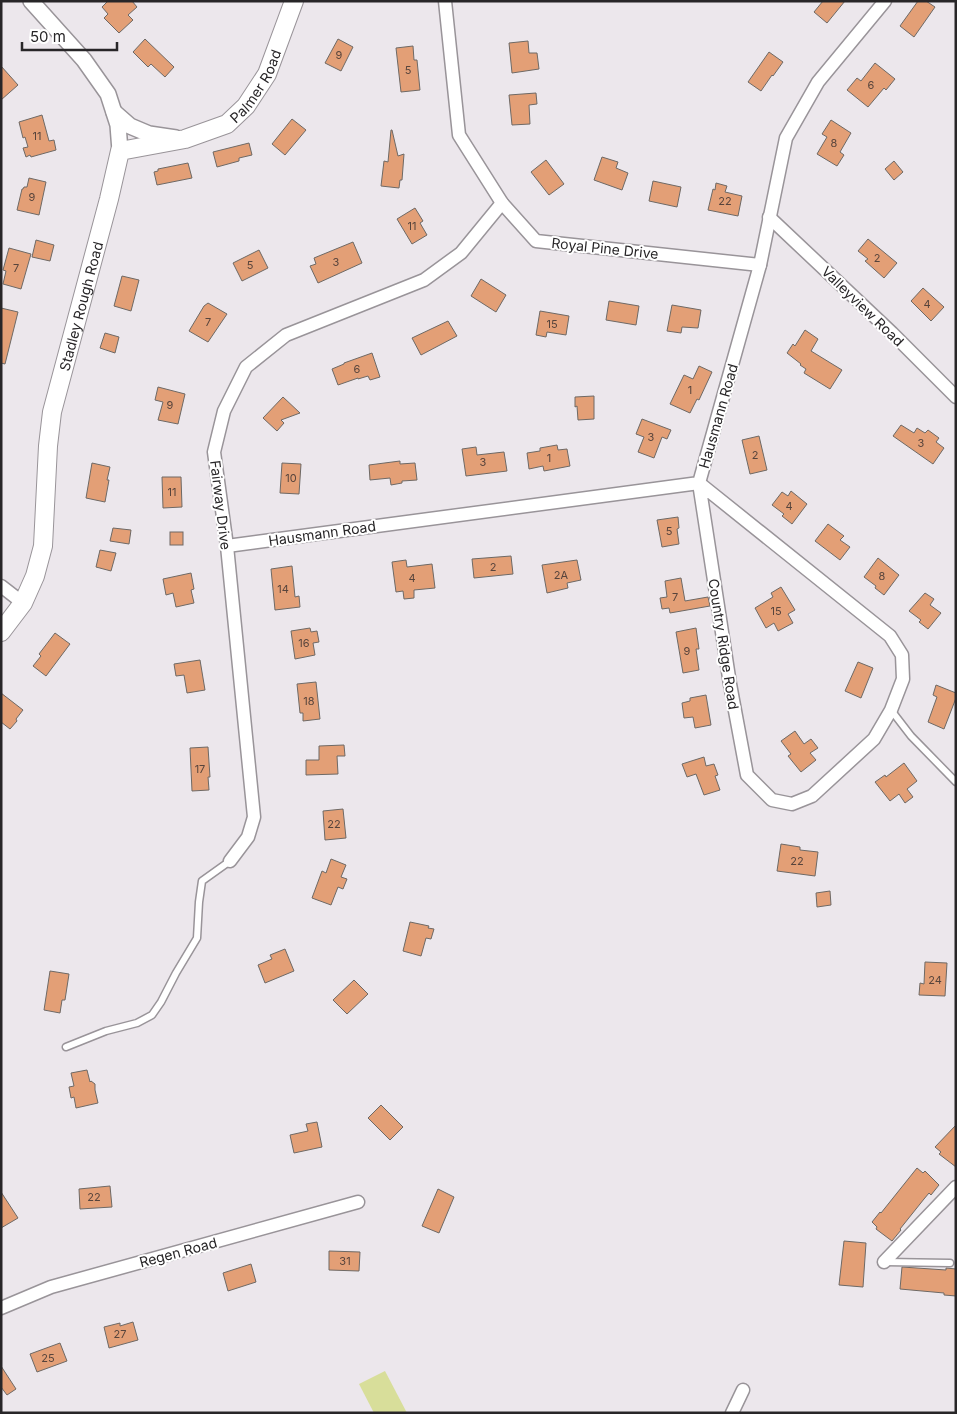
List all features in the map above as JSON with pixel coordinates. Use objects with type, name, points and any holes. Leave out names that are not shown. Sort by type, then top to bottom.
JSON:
[{"type":"main road","name":"Palmer Road","points":[[120,151],[185,139],[227,124],[246,106],[267,74],[294,1]]},
{"type":"main road","name":"Stadley Rough Road","points":[[1,632],[23,603],[35,576],[43,546],[48,446],[52,412],[120,151]]},
{"type":"street","name":"Stadley Rough Road","points":[[31,1],[84,60],[108,94],[118,124],[120,151]]},
{"type":"street","name":"Royal Pine Drive","points":[[444,1],[459,135],[502,203],[536,241],[760,265]]},
{"type":"street","name":"Hausmann Road","points":[[227,546],[699,484],[760,265],[786,138],[818,82],[885,1]]},
{"type":"street","name":"Palmer Road","points":[[114,112],[130,126],[149,134],[185,139]]},
{"type":"street","name":"Fairway Drive","points":[[230,861],[248,837],[254,817],[227,546],[214,452],[224,411],[246,367],[286,335],[424,280],[461,252],[502,203]]},
{"type":"street","name":"Valleyview Road","points":[[769,217],[892,333],[956,398]]},
{"type":"street","name":"Country Ridge Road","points":[[699,484],[890,636],[902,656],[903,679],[891,710],[874,738],[812,796],[792,804],[772,800],[747,775],[730,684],[699,484]]},
{"type":"street","points":[[1,586],[23,603]]},
{"type":"street","points":[[884,1262],[956,1187]]},
{"type":"street","name":"Regen Road","points":[[1,1308],[51,1287],[358,1202]]},
{"type":"street","points":[[732,1413],[743,1390]]},
{"type":"lane","points":[[891,710],[911,736],[956,782]]},
{"type":"lane","points":[[66,1047],[106,1031],[137,1023],[152,1015],[197,938],[202,881],[230,861]]},
{"type":"lane","points":[[884,1262],[950,1263]]},
{"type":"green space","points":[[385,1371],[407,1413],[374,1413],[359,1384]]},
{"type":"building","points":[[108,1],[132,1],[137,7],[128,15],[133,20],[119,33],[104,18],[108,14],[102,7]]},
{"type":"building","points":[[823,1],[845,1],[827,23],[814,12]]},
{"type":"building","points":[[918,1],[926,1],[935,7],[914,37],[900,26]]},
{"type":"building","points":[[145,39],[174,67],[165,77],[151,64],[148,67],[133,52]]},
{"type":"building","points":[[338,39],[353,47],[341,71],[325,63]]},
{"type":"building","points":[[528,41],[529,53],[537,53],[539,69],[512,73],[509,43]]},
{"type":"building","points":[[413,46],[414,60],[417,60],[420,90],[401,92],[396,48]]},
{"type":"building","points":[[769,52],[783,62],[761,91],[748,82]]},
{"type":"building","points":[[875,63],[895,79],[886,90],[884,88],[868,107],[847,90],[857,78],[861,81]]},
{"type":"building","points":[[1,66],[18,85],[1,100]]},
{"type":"building","points":[[536,93],[537,104],[529,105],[530,124],[512,125],[509,95]]},
{"type":"building","points":[[42,115],[49,141],[54,140],[56,150],[26,157],[23,148],[28,147],[25,137],[23,138],[19,122]]},
{"type":"building","points":[[292,119],[306,130],[285,155],[272,144]]},
{"type":"building","points":[[831,120],[851,133],[840,152],[844,155],[837,166],[817,154],[827,137],[822,134]]},
{"type":"building","points":[[391,130],[398,156],[404,154],[402,180],[400,180],[399,188],[381,186],[384,161],[388,162]]},
{"type":"building","points":[[249,143],[252,155],[217,167],[213,152]]},
{"type":"building","points":[[602,157],[618,162],[616,168],[628,173],[622,190],[594,180]]},
{"type":"building","points":[[546,160],[564,184],[549,195],[531,172]]},
{"type":"building","points":[[894,161],[903,172],[894,180],[885,169]]},
{"type":"building","points":[[188,163],[192,178],[157,185],[154,172],[158,171],[158,169]]},
{"type":"building","points":[[29,178],[46,182],[39,215],[17,210],[22,189],[27,187]]},
{"type":"building","points":[[653,181],[681,187],[677,207],[649,201]]},
{"type":"building","points":[[716,183],[727,186],[725,192],[742,196],[738,216],[708,210]]},
{"type":"building","points":[[415,208],[423,221],[420,223],[427,235],[412,244],[397,219]]},
{"type":"building","points":[[868,239],[897,263],[884,278],[865,261],[868,259],[858,251]]},
{"type":"building","points":[[36,240],[54,245],[50,261],[32,257]]},
{"type":"building","points":[[353,242],[362,263],[318,283],[310,266],[316,264],[314,258]]},
{"type":"building","points":[[9,248],[31,254],[21,289],[3,284],[6,271],[3,270]]},
{"type":"building","points":[[259,250],[268,268],[242,281],[233,263]]},
{"type":"building","points":[[122,276],[139,280],[131,311],[114,306]]},
{"type":"building","points":[[481,279],[506,295],[496,312],[471,296]]},
{"type":"building","points":[[923,288],[944,307],[931,321],[911,301]]},
{"type":"building","points":[[609,301],[639,306],[636,325],[606,320]]},
{"type":"building","points":[[208,303],[227,314],[208,342],[189,331],[204,306]]},
{"type":"building","points":[[672,305],[701,310],[698,328],[682,327],[681,333],[667,331]]},
{"type":"building","points":[[1,308],[18,312],[5,364],[1,363]]},
{"type":"building","points":[[540,311],[569,316],[566,335],[547,332],[546,337],[536,335]]},
{"type":"building","points":[[448,321],[457,336],[421,355],[412,338]]},
{"type":"building","points":[[805,330],[818,339],[811,351],[842,370],[830,389],[804,373],[806,369],[787,353],[793,344],[795,346]]},
{"type":"building","points":[[105,333],[119,337],[115,353],[100,348]]},
{"type":"building","points":[[372,353],[380,377],[370,380],[368,376],[338,385],[332,369]]},
{"type":"building","points":[[699,366],[712,372],[699,400],[697,399],[690,413],[670,404],[684,375],[693,379]]},
{"type":"building","points":[[158,387],[185,394],[178,424],[158,420],[163,402],[155,400]]},
{"type":"building","points":[[594,396],[594,419],[578,420],[575,397]]},
{"type":"building","points":[[283,397],[300,413],[281,420],[284,423],[277,431],[263,418]]},
{"type":"building","points":[[642,419],[671,430],[667,439],[662,437],[654,458],[638,452],[644,437],[636,434]]},
{"type":"building","points":[[901,425],[914,433],[917,428],[925,433],[928,430],[939,438],[936,442],[944,448],[933,464],[893,436]]},
{"type":"building","points":[[759,436],[767,470],[750,474],[742,440]]},
{"type":"building","points":[[557,445],[558,450],[567,449],[570,466],[544,471],[543,466],[529,469],[527,453]]},
{"type":"building","points":[[476,447],[477,455],[504,452],[507,471],[466,476],[462,449]]},
{"type":"building","points":[[400,461],[400,464],[415,463],[417,480],[402,481],[402,483],[391,485],[390,478],[370,480],[369,465]]},
{"type":"building","points":[[92,463],[110,467],[105,502],[86,498]]},
{"type":"building","points":[[282,463],[301,464],[299,494],[280,493]]},
{"type":"building","points":[[162,477],[181,477],[182,507],[163,508]]},
{"type":"building","points":[[791,491],[807,504],[792,524],[782,516],[784,514],[772,505],[782,492],[788,496]]},
{"type":"building","points":[[678,517],[679,544],[662,547],[657,520]]},
{"type":"building","points":[[828,524],[844,536],[840,540],[850,547],[840,560],[815,541]]},
{"type":"building","points":[[113,528],[131,530],[129,544],[110,541]]},
{"type":"building","points":[[170,532],[183,532],[183,545],[170,545]]},
{"type":"building","points":[[100,550],[116,553],[111,571],[96,567]]},
{"type":"building","points":[[511,556],[513,574],[474,578],[472,559]]},
{"type":"building","points":[[878,558],[899,575],[884,595],[864,577]]},
{"type":"building","points":[[406,560],[407,567],[432,564],[435,588],[414,590],[414,598],[404,599],[403,591],[396,592],[392,562]]},
{"type":"building","points":[[577,560],[581,580],[567,583],[568,588],[547,593],[542,565]]},
{"type":"building","points":[[292,566],[295,597],[299,596],[300,607],[275,610],[271,569]]},
{"type":"building","points":[[191,573],[194,589],[191,590],[194,603],[176,607],[173,593],[166,595],[163,579]]},
{"type":"building","points":[[681,578],[685,601],[708,597],[710,606],[670,613],[669,608],[662,609],[660,598],[667,597],[665,581]]},
{"type":"building","points":[[781,587],[795,610],[788,614],[793,623],[778,631],[774,623],[766,628],[755,608],[773,597],[771,593]]},
{"type":"building","points":[[925,593],[934,599],[930,605],[941,613],[928,629],[919,622],[921,620],[909,611]]},
{"type":"building","points":[[310,628],[311,632],[317,631],[319,642],[313,643],[315,655],[295,659],[291,631]]},
{"type":"building","points":[[696,628],[699,670],[683,673],[676,632]]},
{"type":"building","points":[[55,633],[70,644],[46,676],[33,666],[41,656],[39,654]]},
{"type":"building","points":[[200,660],[205,690],[187,693],[184,675],[176,676],[174,664]]},
{"type":"building","points":[[858,662],[873,668],[861,698],[845,691]]},
{"type":"building","points":[[316,682],[320,719],[303,721],[303,713],[300,713],[297,684]]},
{"type":"building","points":[[936,685],[956,693],[956,698],[944,729],[928,722],[937,697],[933,695]]},
{"type":"building","points":[[1,693],[23,710],[10,729],[1,722]]},
{"type":"building","points":[[706,695],[711,725],[695,728],[693,717],[684,718],[682,703],[690,701],[690,698]]},
{"type":"building","points":[[795,731],[804,744],[811,739],[818,748],[810,753],[816,760],[801,772],[788,756],[791,754],[781,741]]},
{"type":"building","points":[[344,745],[345,756],[337,756],[338,774],[306,775],[306,760],[319,760],[319,746]]},
{"type":"building","points":[[208,747],[209,790],[192,791],[190,748]]},
{"type":"building","points":[[704,757],[706,766],[714,764],[718,775],[715,776],[720,790],[704,795],[696,774],[687,777],[682,764]]},
{"type":"building","points":[[904,763],[917,781],[907,789],[913,797],[905,803],[899,794],[890,801],[875,782],[885,775],[886,777]]},
{"type":"building","points":[[343,809],[346,838],[325,840],[323,811]]},
{"type":"building","points":[[781,844],[800,847],[800,850],[818,852],[815,876],[777,871]]},
{"type":"building","points":[[331,859],[346,865],[341,877],[347,879],[343,889],[338,887],[331,905],[312,898],[322,871],[326,873]]},
{"type":"building","points":[[830,891],[831,905],[817,907],[816,893]]},
{"type":"building","points":[[410,922],[434,929],[431,939],[426,938],[421,956],[403,951]]},
{"type":"building","points":[[285,949],[294,971],[265,983],[258,965],[272,959],[270,955]]},
{"type":"building","points":[[925,962],[947,963],[945,996],[919,995],[920,983],[924,984]]},
{"type":"building","points":[[50,971],[69,974],[65,1000],[62,1000],[60,1013],[44,1010]]},
{"type":"building","points":[[354,980],[368,994],[347,1014],[333,1000]]},
{"type":"building","points":[[87,1070],[90,1082],[95,1084],[98,1103],[76,1108],[74,1097],[71,1098],[69,1087],[74,1086],[71,1073]]},
{"type":"building","points":[[381,1105],[403,1127],[390,1140],[368,1118]]},
{"type":"building","points":[[317,1122],[322,1147],[294,1153],[290,1135],[308,1131],[306,1124]]},
{"type":"building","points":[[956,1125],[956,1167],[939,1154],[941,1152],[935,1147]]},
{"type":"building","points":[[917,1168],[923,1173],[925,1171],[939,1185],[931,1195],[929,1193],[892,1241],[876,1229],[877,1227],[872,1222]]},
{"type":"building","points":[[110,1186],[112,1207],[80,1209],[79,1189]]},
{"type":"building","points":[[438,1189],[454,1197],[439,1233],[422,1226]]},
{"type":"building","points":[[1,1192],[18,1218],[1,1228]]},
{"type":"building","points":[[844,1241],[866,1243],[863,1287],[839,1285]]},
{"type":"building","points":[[329,1251],[360,1252],[359,1271],[329,1270]]},
{"type":"building","points":[[251,1264],[256,1282],[228,1291],[223,1273]]},
{"type":"building","points":[[902,1267],[956,1269],[956,1296],[900,1289]]},
{"type":"building","points":[[133,1322],[138,1340],[109,1348],[104,1327],[120,1323],[120,1326]]},
{"type":"building","points":[[60,1343],[67,1361],[37,1372],[30,1354]]},
{"type":"building","points":[[1,1366],[16,1389],[7,1395],[1,1387]]}]
